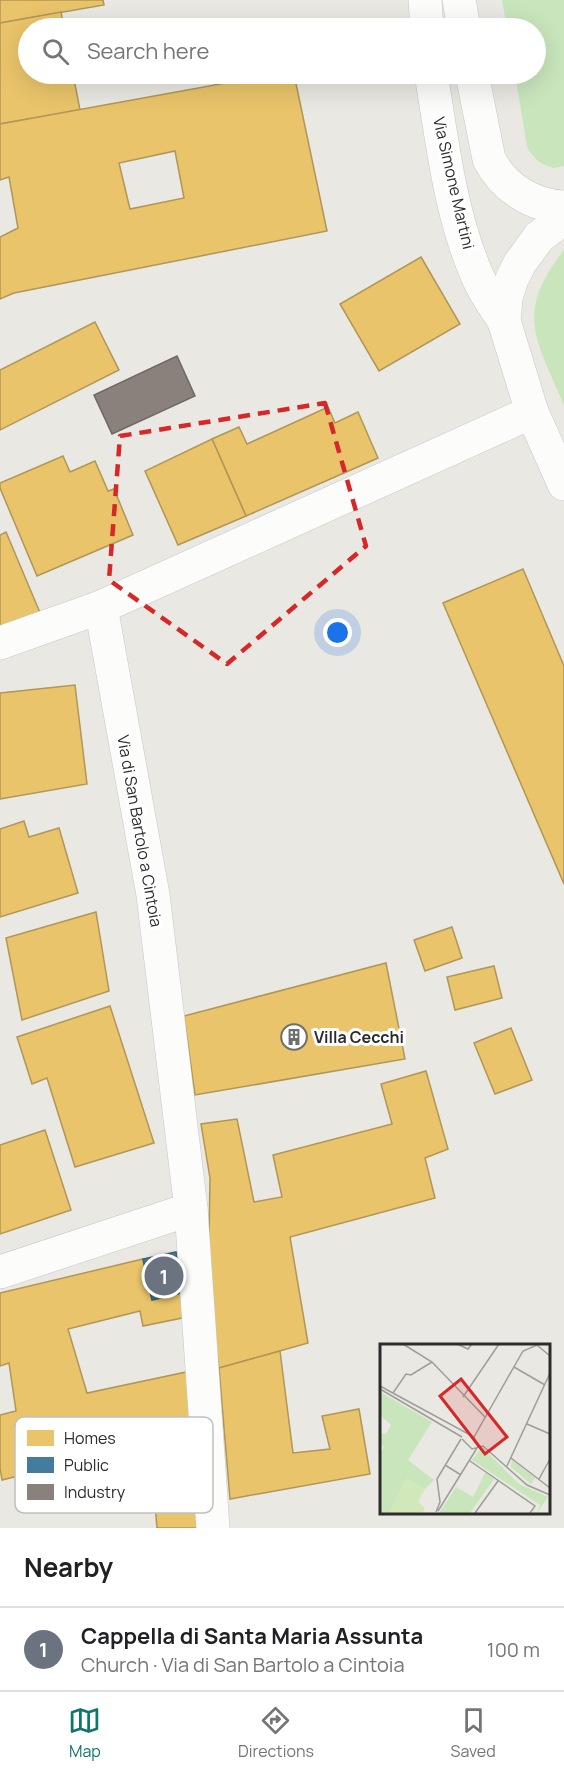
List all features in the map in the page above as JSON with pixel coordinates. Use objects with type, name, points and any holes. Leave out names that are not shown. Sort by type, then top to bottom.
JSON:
[{"type":"street","points":[[425,0],[426,18]]},
{"type":"street","points":[[459,0],[462,18]]},
{"type":"street","name":"Via Simone Martini","points":[[432,84],[452,190],[474,270],[504,321],[532,412],[564,484]]},
{"type":"street","points":[[474,84],[489,159],[494,169],[517,192],[528,198],[542,204],[564,207]]},
{"type":"street","name":"Via Simone Martini","points":[[504,321],[506,298],[520,263],[539,237],[564,218]]},
{"type":"street","points":[[0,643],[101,607],[532,412]]},
{"type":"street","name":"Via di San Bartolo a Cintoia","points":[[101,607],[153,894],[191,1209],[205,1417]]},
{"type":"street","points":[[0,1272],[191,1209]]},
{"type":"street","name":"Via di San Bartolo a Cintoia","points":[[212,1513],[213,1528]]},
{"type":"highlighted area","points":[[325,403],[366,546],[227,664],[109,580],[120,436]]},
{"type":"green space","points":[[502,0],[564,0],[564,166],[554,168],[547,166],[539,162],[529,151],[517,84],[546,84],[546,18],[505,18]]},
{"type":"green space","points":[[564,250],[564,405],[539,344],[535,327],[535,310],[539,292],[548,272]]},
{"type":"building: Homes","points":[[0,0],[103,0],[104,5],[18,18],[18,20],[0,23]]},
{"type":"building: Homes","points":[[61,12],[62,18],[28,18]]},
{"type":"building: Homes","points":[[18,20],[18,84],[75,84],[80,110],[0,124],[0,23]]},
{"type":"building: Homes","points":[[220,84],[296,84],[327,231],[14,293],[0,299],[0,237],[18,228],[9,177],[0,180],[0,124]],"holes":[[[175,151],[184,198],[130,209],[119,163]]]},
{"type":"building: Homes","points":[[421,257],[460,324],[379,371],[340,304]]},
{"type":"building: Homes","points":[[95,322],[119,370],[0,430],[0,370]]},
{"type":"building: Homes","points":[[328,407],[335,423],[358,412],[378,458],[246,516],[212,439],[239,427],[247,444]]},
{"type":"building: Homes","points":[[212,439],[246,516],[178,545],[145,471]]},
{"type":"building: Homes","points":[[63,456],[70,472],[95,461],[108,491],[114,489],[133,535],[37,576],[0,488],[0,483]]},
{"type":"building: Homes","points":[[6,532],[41,615],[0,631],[0,535]]},
{"type":"building: Homes","points":[[523,569],[564,666],[564,884],[443,603]]},
{"type":"building: Homes","points":[[75,685],[87,784],[0,799],[0,693]]},
{"type":"building: Homes","points":[[24,821],[29,837],[59,828],[78,893],[0,917],[0,829]]},
{"type":"building: Homes","points":[[96,912],[109,991],[22,1020],[6,938]]},
{"type":"building: Homes","points":[[452,927],[462,958],[425,971],[414,940]]},
{"type":"building: Homes","name":"Villa Cecchi","points":[[386,963],[405,1059],[195,1095],[184,1016]]},
{"type":"building: Homes","points":[[494,966],[502,998],[455,1010],[447,977]]},
{"type":"building: Homes","points":[[110,1006],[154,1143],[75,1167],[47,1078],[32,1084],[17,1037]]},
{"type":"building: Homes","points":[[511,1028],[532,1080],[495,1094],[474,1043]]},
{"type":"building: Homes","points":[[426,1071],[448,1149],[425,1158],[435,1198],[290,1237],[308,1343],[219,1368],[208,1299],[210,1178],[201,1124],[237,1119],[254,1202],[282,1197],[273,1155],[392,1124],[381,1084]]},
{"type":"building: Homes","points":[[45,1130],[71,1210],[0,1234],[0,1145]]},
{"type":"building: Homes","points":[[143,1259],[152,1300],[185,1292],[182,1318],[143,1326],[140,1311],[68,1329],[87,1393],[191,1371],[195,1417],[15,1417],[15,1477],[2,1480],[0,1415],[16,1411],[9,1363],[0,1366],[0,1293]]},
{"type":"building: Homes","points":[[280,1351],[293,1453],[330,1449],[322,1416],[359,1409],[370,1474],[230,1499],[219,1368]]},
{"type":"building: Homes","points":[[156,1513],[201,1513],[202,1528],[157,1528]]},
{"type":"building: Public","points":[[176,1252],[185,1292],[152,1300],[143,1259]]},
{"type":"building: Industry","points":[[177,356],[195,396],[112,434],[94,395]]},
{"type":"place","name":"Villa Cecchi","points":[[294,1037]]},
{"type":"place","name":"Cappella di Santa Maria Assunta","points":[[164,1276]]}]
